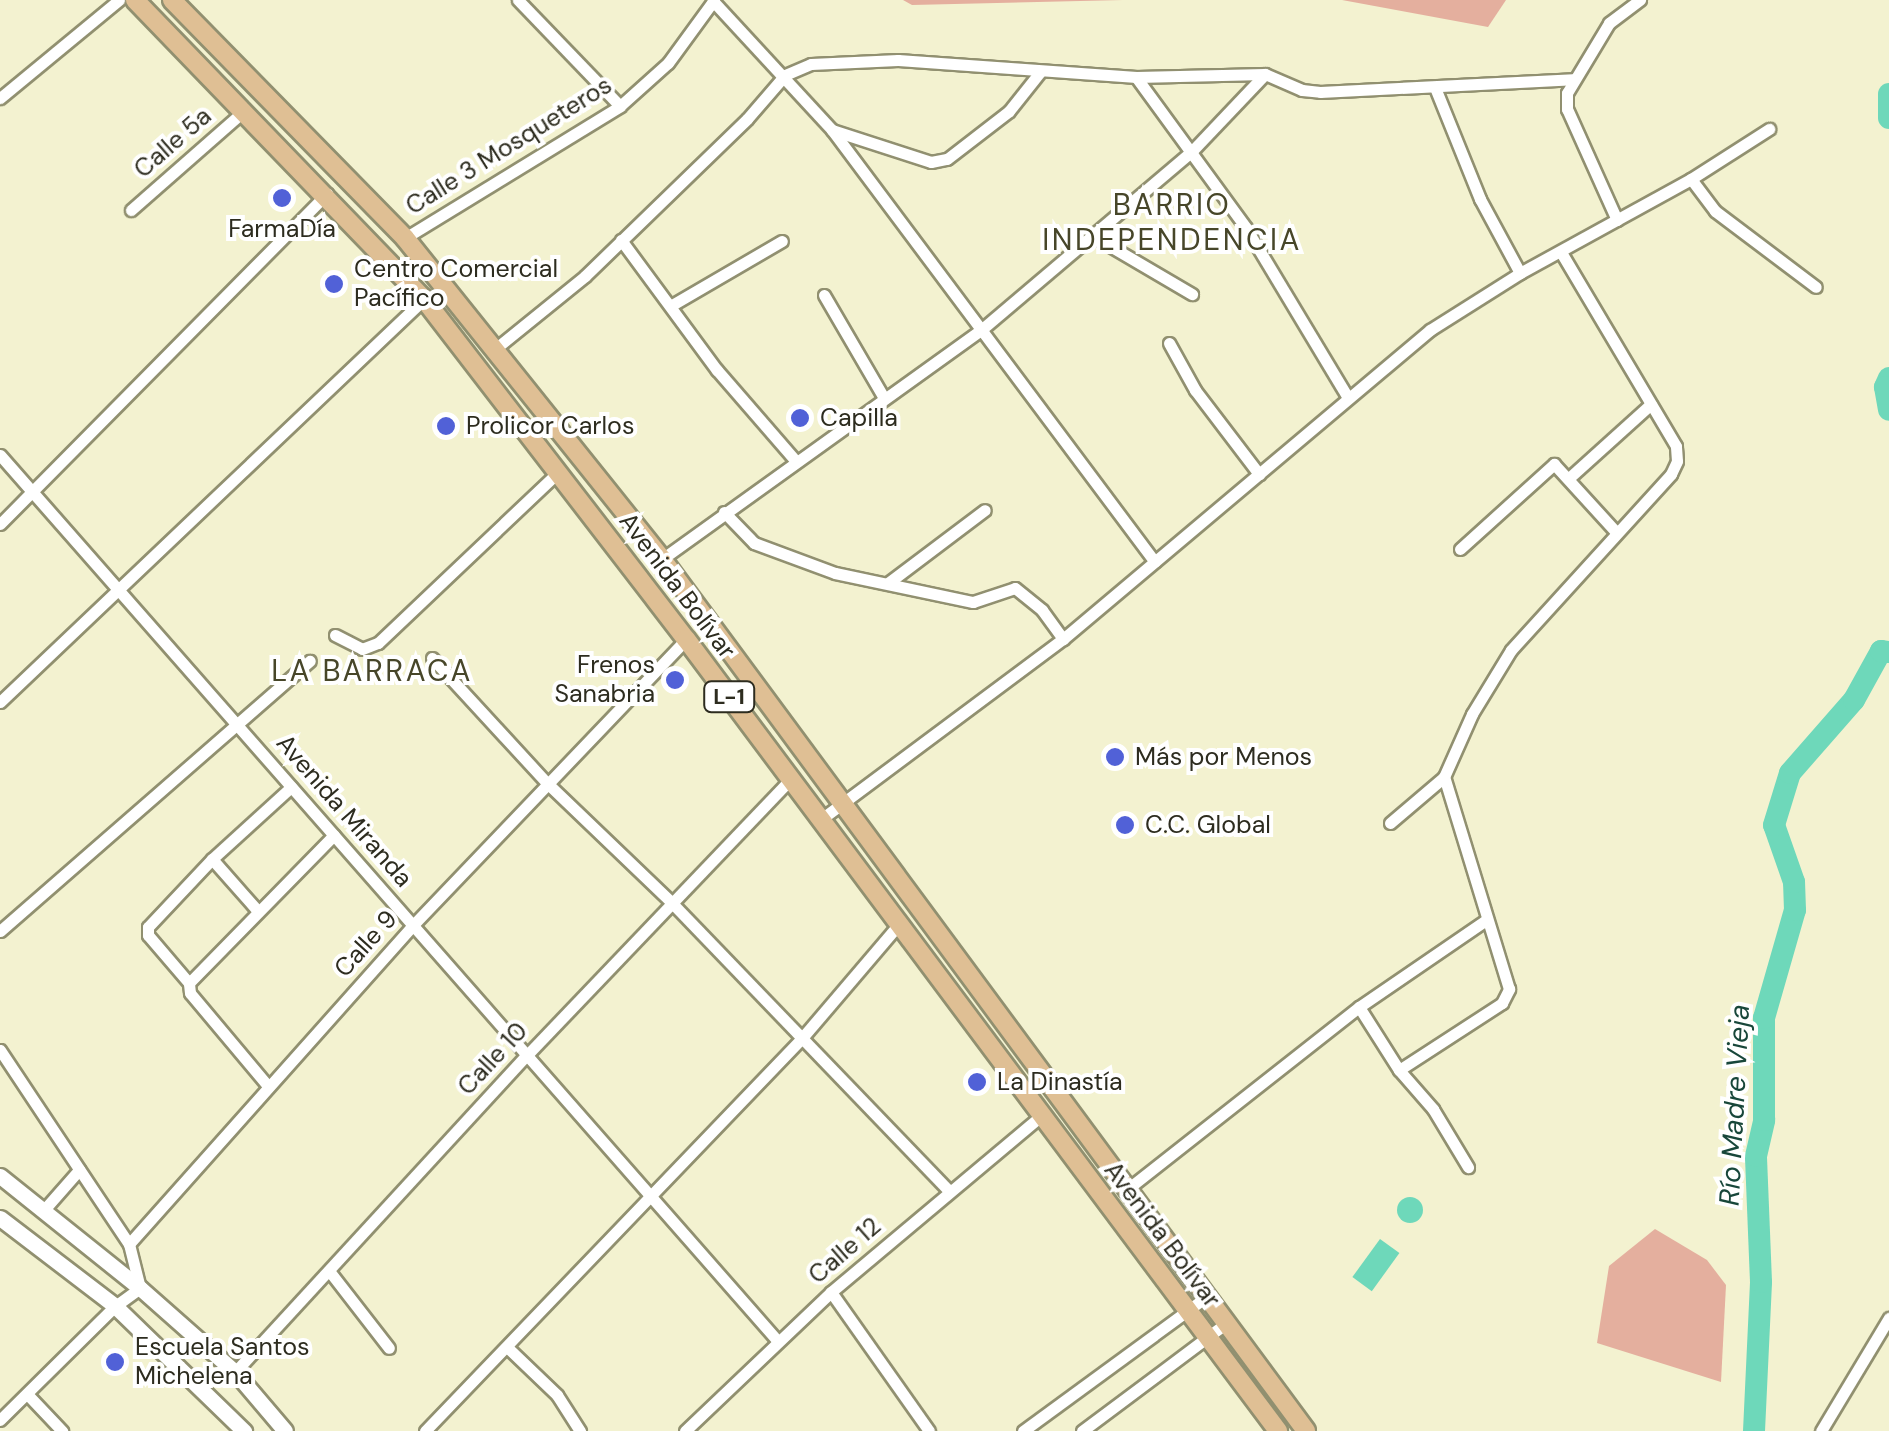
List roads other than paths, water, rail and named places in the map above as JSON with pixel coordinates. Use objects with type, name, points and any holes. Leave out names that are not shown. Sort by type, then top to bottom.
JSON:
[{"type":"main road","name":"Avenida Bolívar","points":[[135,0],[246,110],[424,299],[686,639],[1278,1431]]},
{"type":"main road","name":"Avenida Bolívar","points":[[172,0],[405,238],[662,559],[1125,1192],[1306,1431]]},
{"type":"street","points":[[0,98],[119,0]]},
{"type":"street","points":[[518,0],[620,106]]},
{"type":"street","points":[[1618,220],[1568,109],[1573,79],[1609,23],[1640,0]]},
{"type":"street","points":[[713,1],[832,130],[1155,562]]},
{"type":"street","name":"Calle 3 Mosqueteros","points":[[405,238],[620,106],[668,63],[713,1]]},
{"type":"street","points":[[495,349],[585,276],[748,119],[784,75],[811,64],[898,60],[1136,77],[1265,74],[1302,90],[1320,92],[1436,90],[1573,79]]},
{"type":"street","points":[[832,130],[931,162],[948,159],[1009,112],[1040,72]]},
{"type":"street","points":[[662,559],[980,330],[1192,151],[1265,74]]},
{"type":"street","points":[[1136,77],[1246,228],[1348,398]]},
{"type":"street","points":[[1436,90],[1480,199],[1520,273]]},
{"type":"street","name":"Calle 5a","points":[[131,210],[246,110]]},
{"type":"street","points":[[820,820],[1064,639],[1430,330],[1520,273],[1691,179],[1769,129]]},
{"type":"street","points":[[1691,179],[1716,211],[1816,287]]},
{"type":"street","points":[[0,524],[327,194]]},
{"type":"street","points":[[1093,236],[1192,294]]},
{"type":"street","points":[[621,240],[716,370],[796,460]]},
{"type":"street","points":[[672,305],[782,241]]},
{"type":"street","points":[[1390,823],[1444,777],[1472,714],[1511,650],[1672,474],[1677,461],[1676,446],[1561,252]]},
{"type":"street","points":[[824,295],[884,398]]},
{"type":"street","points":[[0,702],[424,299]]},
{"type":"street","points":[[1169,343],[1195,390],[1259,474]]},
{"type":"street","points":[[1569,478],[1651,404]]},
{"type":"street","name":"Avenida Miranda","points":[[0,454],[777,1340]]},
{"type":"street","points":[[1460,549],[1550,465],[1557,465],[1617,534]]},
{"type":"street","points":[[335,634],[362,649],[378,642],[559,471]]},
{"type":"street","points":[[888,584],[986,510]]},
{"type":"street","points":[[724,512],[754,543],[835,572],[973,602],[1014,588],[1042,610],[1064,639]]},
{"type":"street","name":"Calle 9","points":[[129,1244],[414,924],[686,639]]},
{"type":"street","points":[[432,658],[547,782],[671,902],[949,1191]]},
{"type":"street","points":[[0,931],[310,660]]},
{"type":"street","points":[[1399,1070],[1506,997],[1509,989],[1444,777]]},
{"type":"street","name":"Calle 10","points":[[234,1372],[528,1054],[790,780]]},
{"type":"street","points":[[268,1086],[192,996],[189,983],[148,935],[148,927],[212,859],[292,786]]},
{"type":"street","points":[[189,983],[334,835]]},
{"type":"street","points":[[212,859],[257,910]]},
{"type":"street","points":[[1125,1192],[1359,1007],[1486,920]]},
{"type":"street","points":[[425,1431],[802,1038],[899,924]]},
{"type":"street","points":[[1359,1007],[1399,1070],[1434,1109],[1468,1167]]},
{"type":"street","points":[[0,1050],[129,1244],[140,1288]]},
{"type":"street","name":"Calle 12","points":[[685,1431],[831,1292],[1042,1115]]},
{"type":"street","points":[[43,1211],[79,1170]]},
{"type":"street","points":[[0,1176],[140,1288],[234,1372],[285,1431]]},
{"type":"street","points":[[0,1218],[115,1306],[244,1431]]},
{"type":"street","points":[[330,1272],[389,1348]]},
{"type":"street","points":[[0,1420],[115,1306],[140,1288]]},
{"type":"street","points":[[831,1292],[929,1431]]},
{"type":"street","points":[[1023,1431],[1206,1298]]},
{"type":"street","points":[[1821,1431],[1889,1318]]},
{"type":"street","points":[[1082,1431],[1225,1324]]},
{"type":"street","points":[[508,1348],[557,1394],[580,1431]]},
{"type":"street","points":[[28,1395],[62,1431]]},
{"type":"water","points":[[1410,1197],[1419,1201],[1423,1210],[1419,1219],[1410,1223],[1401,1219],[1397,1210],[1401,1201]]},
{"type":"water","points":[[1380,1239],[1399,1253],[1372,1291],[1352,1277]]},
{"type":"waterway","name":"Río Madre Vieja","points":[[1889,94],[1889,118]]},
{"type":"waterway","name":"Río Madre Vieja","points":[[1889,378],[1885,387],[1889,410]]},
{"type":"waterway","name":"Río Madre Vieja","points":[[1754,1431],[1761,1282],[1756,1156],[1764,1120],[1764,1018],[1795,910],[1794,882],[1774,825],[1790,773],[1854,700],[1881,651],[1889,652]]},
{"type":"place","name":"FarmaDía","points":[[282,198]]},
{"type":"place","name":"Centro Comercial Pacífico","points":[[334,284]]},
{"type":"place","name":"Capilla","points":[[800,418]]},
{"type":"place","name":"Prolicor Carlos","points":[[446,426]]},
{"type":"place","name":"Frenos Sanabria","points":[[675,680]]},
{"type":"place","name":"Más por Menos","points":[[1115,757]]},
{"type":"place","name":"C.C. Global","points":[[1125,825]]},
{"type":"place","name":"La Dinastía","points":[[977,1082]]},
{"type":"place","name":"Escuela Santos Michelena","points":[[115,1362]]},
{"type":"district","name":"BARRIO INDEPENDENCIA","points":[[1172,222]]},
{"type":"district","name":"LA BARRACA","points":[[372,671]]}]
